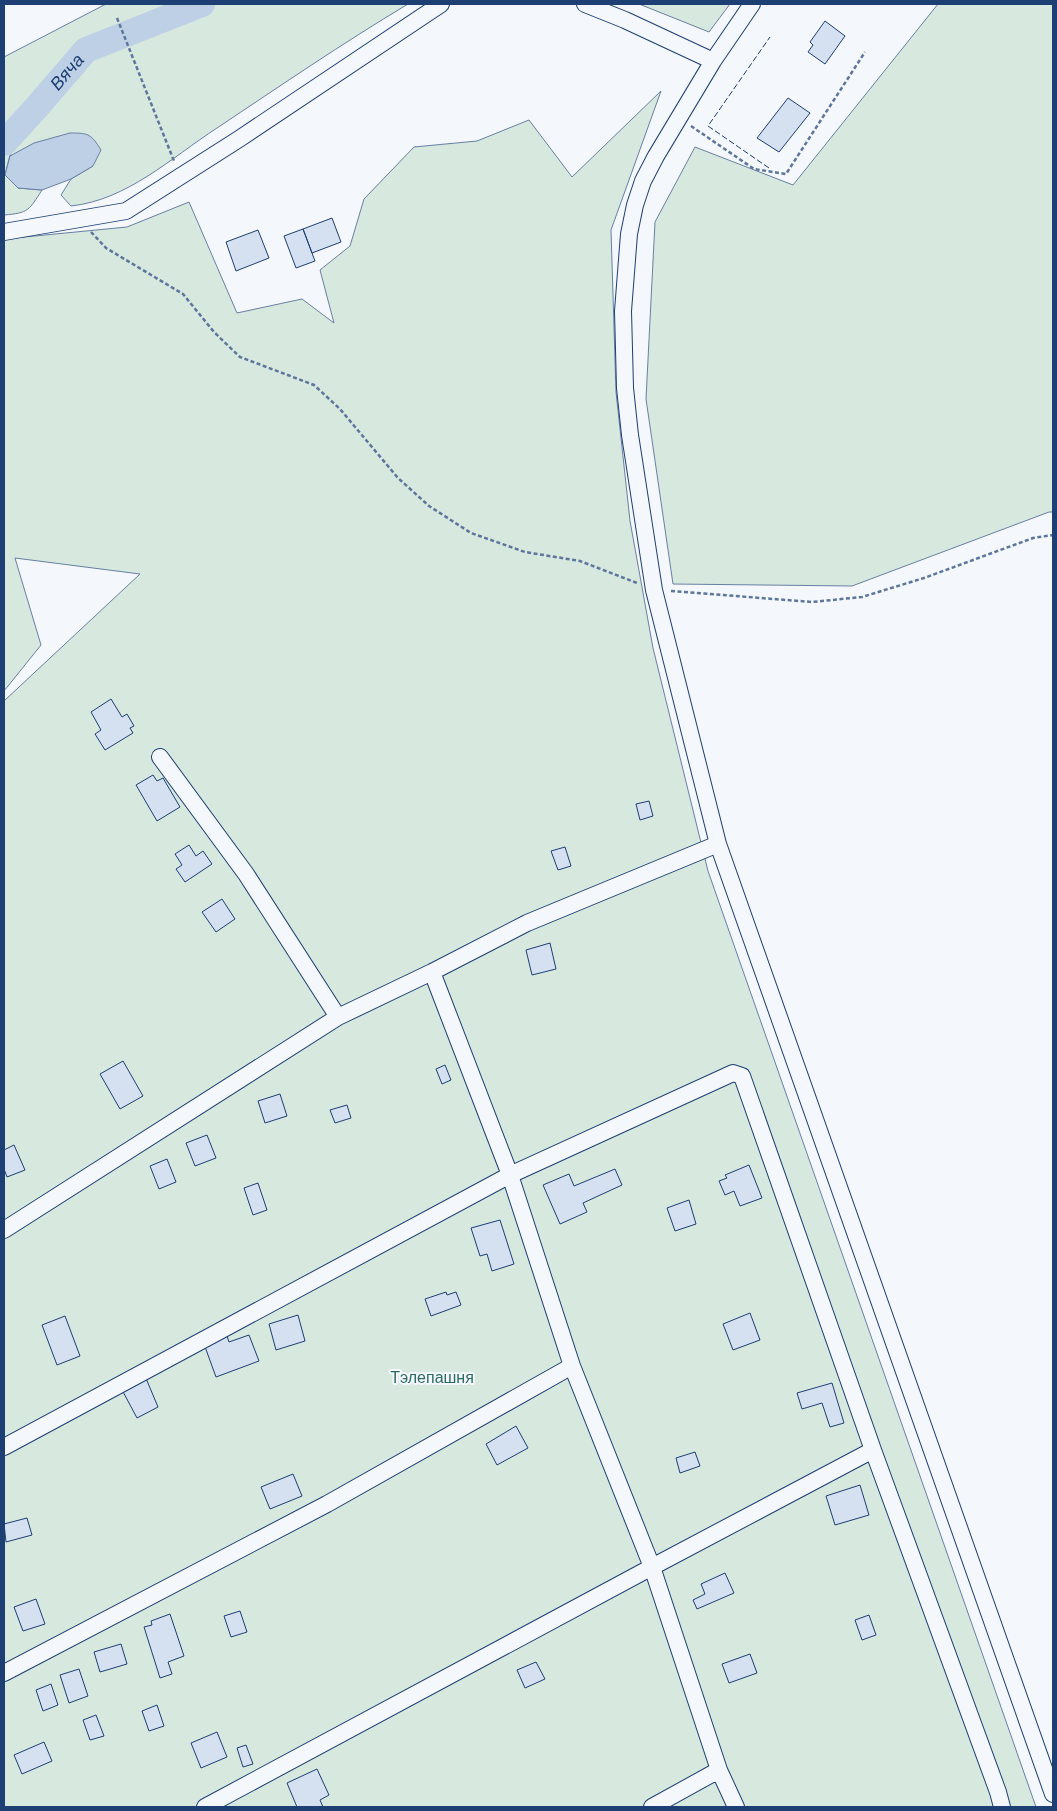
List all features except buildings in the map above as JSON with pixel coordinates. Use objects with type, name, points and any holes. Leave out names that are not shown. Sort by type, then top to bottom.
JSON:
[{"type":"street","points":[[4,232],[126,211],[441,4]]},
{"type":"street","points":[[585,4],[625,20],[713,61]]},
{"type":"street","points":[[752,4],[713,61],[656,156],[643,181],[635,205],[629,234],[623,311],[625,388],[630,435],[654,590],[718,844],[1053,1794]]},
{"type":"street","points":[[160,758],[246,874],[338,1017]]},
{"type":"street","points":[[4,1230],[338,1017],[432,972],[527,922],[718,844]]},
{"type":"street","points":[[432,972],[510,1174],[572,1366],[652,1567],[719,1770],[736,1807]]},
{"type":"street","points":[[4,1447],[510,1174],[721,1077],[733,1073],[742,1076],[873,1450],[1002,1807]]},
{"type":"street","points":[[4,1673],[327,1504],[572,1366]]},
{"type":"street","points":[[206,1807],[873,1450]]},
{"type":"street","points":[[652,1807],[719,1770]]},
{"type":"path","points":[[117,18],[180,177]]},
{"type":"path","points":[[679,117],[754,170],[786,174],[865,52]]},
{"type":"path","points":[[79,219],[106,248],[183,294],[214,332],[240,357],[314,385],[340,409],[398,478],[429,506],[471,533],[525,552],[580,561],[654,590],[812,602],[862,597],[924,578],[1033,538],[1053,534]]},
{"type":"green space","points":[[106,4],[408,4],[312,65],[148,176],[111,196],[71,206],[61,195],[71,179],[93,166],[10,155],[5,175],[18,188],[42,190],[31,206],[24,211],[4,215],[4,57]]},
{"type":"green space","points":[[639,4],[730,4],[709,32]]},
{"type":"green space","points":[[938,4],[1053,4],[1053,512],[852,586],[673,584],[646,399],[655,222],[695,147],[793,185]]},
{"type":"green space","name":"Тэлепашня","points":[[661,91],[611,230],[616,392],[630,521],[653,648],[708,871],[1036,1807],[4,1807],[4,701],[140,574],[15,558],[41,645],[4,691],[4,239],[127,227],[189,202],[237,313],[302,299],[334,323],[320,270],[350,246],[364,199],[414,147],[477,141],[529,120],[572,177]]},
{"type":"water","points":[[70,133],[86,134],[98,145],[101,150],[93,166],[71,179],[42,190],[18,188],[5,175],[10,156],[34,143]]},
{"type":"waterway","name":"Вяча","points":[[4,143],[86,50],[202,4]]},
{"type":"fence","points":[[769,168],[708,126],[770,37]]}]
